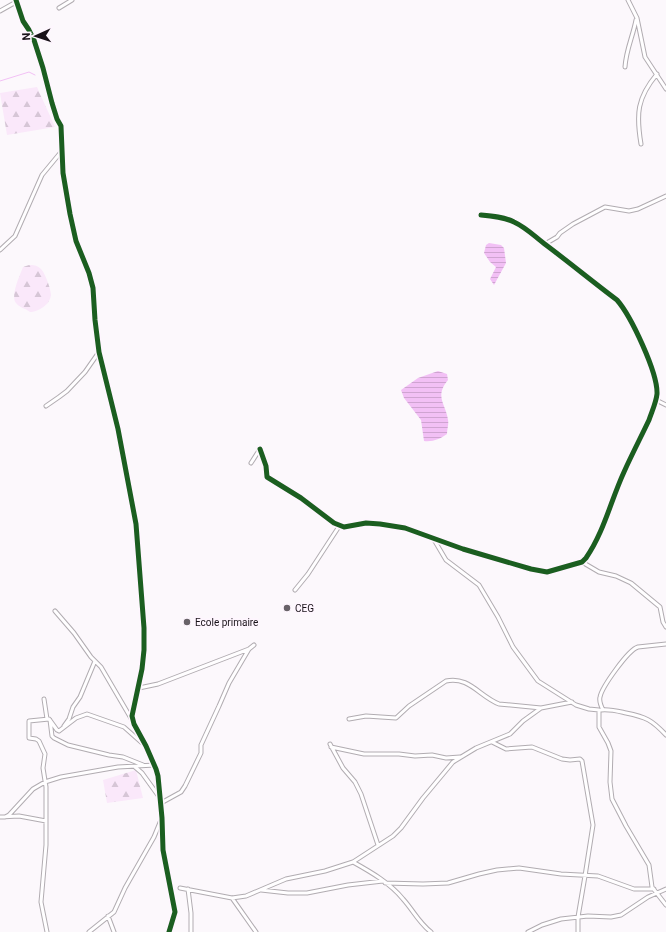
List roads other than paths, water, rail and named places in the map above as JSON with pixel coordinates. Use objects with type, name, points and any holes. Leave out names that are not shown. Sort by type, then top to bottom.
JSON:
[{"type":"street","points":[[58,8],[72,0]]},
{"type":"street","points":[[628,0],[637,18],[645,57],[666,89]]},
{"type":"street","points":[[0,11],[16,1],[21,17],[34,40],[57,119],[61,126],[63,173],[73,229],[93,288],[99,352],[118,429],[136,524],[144,628],[144,650],[139,688],[132,711],[134,724]]},
{"type":"street","points":[[625,67],[626,55],[637,18]]},
{"type":"street","points":[[641,144],[637,124],[639,107],[648,85],[657,74]]},
{"type":"street","points":[[0,250],[15,236],[42,175],[61,152]]},
{"type":"street","points":[[545,244],[557,237],[560,233],[573,224],[606,207],[629,211],[638,209],[666,196]]},
{"type":"street","points":[[250,463],[260,449],[266,466],[267,477],[340,525],[349,527],[366,523],[405,528],[531,569],[547,572],[582,562],[589,554],[603,526],[656,400],[655,377],[633,323],[617,300],[545,244],[532,232],[515,222],[502,218],[481,216]]},
{"type":"street","points":[[46,406],[67,391],[83,374],[99,352]]},
{"type":"street","points":[[656,400],[666,405]]},
{"type":"street","points":[[295,590],[308,574],[340,525]]},
{"type":"street","points":[[432,538],[446,560],[479,585],[513,647],[538,681],[583,708],[617,710],[644,717],[666,735]]},
{"type":"street","points":[[582,562],[599,572],[616,576],[631,583],[660,607],[662,622],[666,627]]},
{"type":"street","points":[[55,611],[101,668],[134,724],[155,765],[158,776],[164,850],[174,912],[169,932]]},
{"type":"street","points":[[666,644],[638,647],[627,655],[601,693],[599,730],[608,743],[611,751],[610,782],[612,798],[626,826],[649,865],[651,885],[666,905]]},
{"type":"street","points":[[139,688],[158,684],[249,649],[254,645]]},
{"type":"street","points":[[160,801],[181,792],[185,786],[201,753],[201,745],[229,683],[249,649]]},
{"type":"street","points":[[62,729],[80,697],[95,661]]},
{"type":"street","points":[[349,719],[366,716],[396,718],[404,709],[446,681],[451,680],[462,681],[498,704],[541,708],[572,702]]},
{"type":"street","points":[[44,699],[52,736],[54,738],[62,742],[109,755],[121,756],[145,766]]},
{"type":"street","points":[[180,888],[232,898],[246,896],[286,879],[325,871],[353,862],[401,828],[423,798],[453,762],[476,748],[510,734],[523,721],[541,708]]},
{"type":"street","points":[[48,719],[57,730],[62,729],[81,716],[91,715],[124,727],[146,746]]},
{"type":"street","points":[[47,932],[41,902],[46,844],[45,782],[43,773],[45,754],[42,745],[38,740],[29,738],[29,721],[48,719]]},
{"type":"street","points":[[492,742],[506,749],[532,747],[562,759],[580,759],[582,761],[592,825],[578,917],[578,932]]},
{"type":"street","points":[[378,845],[361,794],[355,782],[343,768],[330,746],[364,754],[399,754],[415,756],[435,755],[446,758],[460,757]]},
{"type":"street","points":[[5,817],[9,815],[33,789],[45,782],[66,776],[118,767],[155,765]]},
{"type":"street","points":[[135,767],[142,773],[160,801]]},
{"type":"street","points":[[0,818],[19,816],[46,821]]},
{"type":"street","points":[[89,932],[114,912],[125,888],[154,837],[162,818]]},
{"type":"street","points":[[353,862],[384,882],[403,899],[419,922],[432,932]]},
{"type":"street","points":[[260,890],[275,893],[307,893],[348,885],[384,882],[439,884],[456,882],[469,877],[491,872],[520,868],[585,876],[600,876],[638,890],[654,889]]},
{"type":"street","points":[[188,889],[191,932]]},
{"type":"street","points":[[528,932],[536,927],[556,920],[578,917],[621,915],[666,889]]},
{"type":"street","points":[[232,898],[256,932]]},
{"type":"street","points":[[108,916],[114,932]]},
{"type":"waterway","points":[[0,81],[29,72],[35,75]]},
{"type":"place","name":"CEG","points":[[287,608]]},
{"type":"place","name":"Ecole primaire","points":[[187,622]]}]
